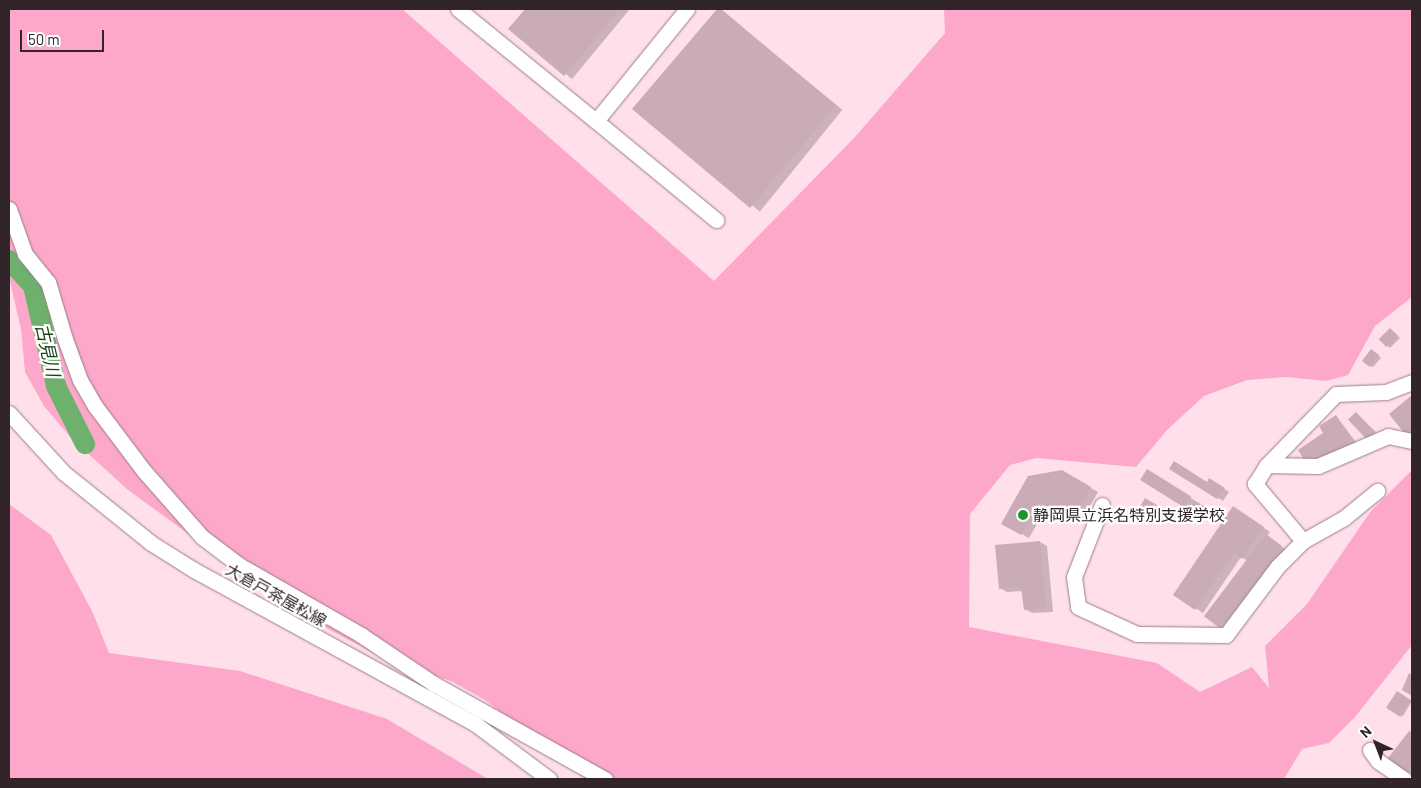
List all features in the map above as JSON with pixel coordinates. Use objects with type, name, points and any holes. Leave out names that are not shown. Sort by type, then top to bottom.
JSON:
[{"type":"street","points":[[458,9],[476,14],[596,121],[716,220]]},
{"type":"street","points":[[596,121],[687,9]]},
{"type":"street","points":[[9,209],[25,254],[48,282],[65,339],[80,380],[95,406],[144,471],[202,536],[239,565],[370,640],[434,684],[605,779]]},
{"type":"street","points":[[1303,541],[1255,484],[1267,465],[1336,394],[1386,392],[1412,382]]},
{"type":"street","name":"大倉戸茶屋松線","points":[[9,413],[64,473],[151,543],[194,570],[474,723],[549,779]]},
{"type":"street","points":[[1267,465],[1318,466],[1388,436],[1412,441]]},
{"type":"street","points":[[1102,505],[1074,576],[1078,607],[1137,634],[1226,635],[1278,566],[1303,541],[1344,518],[1377,491]]},
{"type":"street","points":[[1370,750],[1378,761],[1404,779]]},
{"type":"shaded area","points":[[9,9],[402,9],[714,281],[855,137],[945,33],[944,9],[1412,9],[1412,297],[1375,326],[1348,375],[1326,381],[1286,377],[1247,380],[1204,396],[1167,430],[1136,467],[1036,458],[1010,465],[970,514],[969,627],[1157,663],[1200,692],[1252,667],[1269,688],[1265,646],[1307,604],[1371,511],[1412,470],[1412,645],[1355,717],[1329,743],[1302,749],[1284,779],[586,779],[485,700],[453,682],[375,654],[293,610],[128,490],[71,438],[44,406],[25,372],[21,329],[9,277]]},
{"type":"shaded area","points":[[9,504],[51,535],[93,613],[109,653],[240,671],[387,719],[488,779],[9,779]]},
{"type":"building","points":[[525,9],[620,9],[564,76],[508,29]]},
{"type":"building","points":[[717,9],[721,9],[836,105],[750,208],[632,109]]},
{"type":"building","points":[[1390,328],[1398,336],[1386,347],[1379,339]]},
{"type":"building","points":[[1371,349],[1379,355],[1370,367],[1362,361]]},
{"type":"building","points":[[1412,395],[1412,429],[1405,434],[1389,414]]},
{"type":"building","points":[[1356,412],[1373,430],[1365,438],[1348,420]]},
{"type":"building","points":[[1336,415],[1352,439],[1324,458],[1315,454],[1305,461],[1298,450],[1323,433],[1319,426]]},
{"type":"building","points":[[1174,461],[1207,482],[1209,478],[1225,488],[1217,499],[1169,469]]},
{"type":"building","points":[[1147,469],[1191,497],[1184,508],[1140,480]]},
{"type":"building","points":[[1062,470],[1091,487],[1073,520],[1040,502],[1021,535],[1001,524],[1028,476]]},
{"type":"building","points":[[1145,498],[1163,509],[1156,520],[1138,509]]},
{"type":"building","points":[[1194,501],[1211,509],[1205,519],[1193,511],[1195,509],[1190,507]]},
{"type":"building","points":[[1233,506],[1264,527],[1242,559],[1234,553],[1195,610],[1173,595]]},
{"type":"building","points":[[1266,534],[1282,546],[1220,628],[1204,616]]},
{"type":"building","points":[[1040,541],[1046,608],[1024,610],[1021,587],[999,589],[995,545]]},
{"type":"building","points":[[1409,673],[1412,675],[1412,696],[1402,690]]},
{"type":"building","points":[[1397,691],[1411,700],[1400,717],[1386,708]]},
{"type":"building","points":[[1410,730],[1412,765],[1407,773],[1388,758]]},
{"type":"waterway","name":"古見川","points":[[9,260],[33,286],[56,386],[85,444]]},
{"type":"place","name":"静岡県立浜名特別支援学校","points":[[1023,515]]}]
